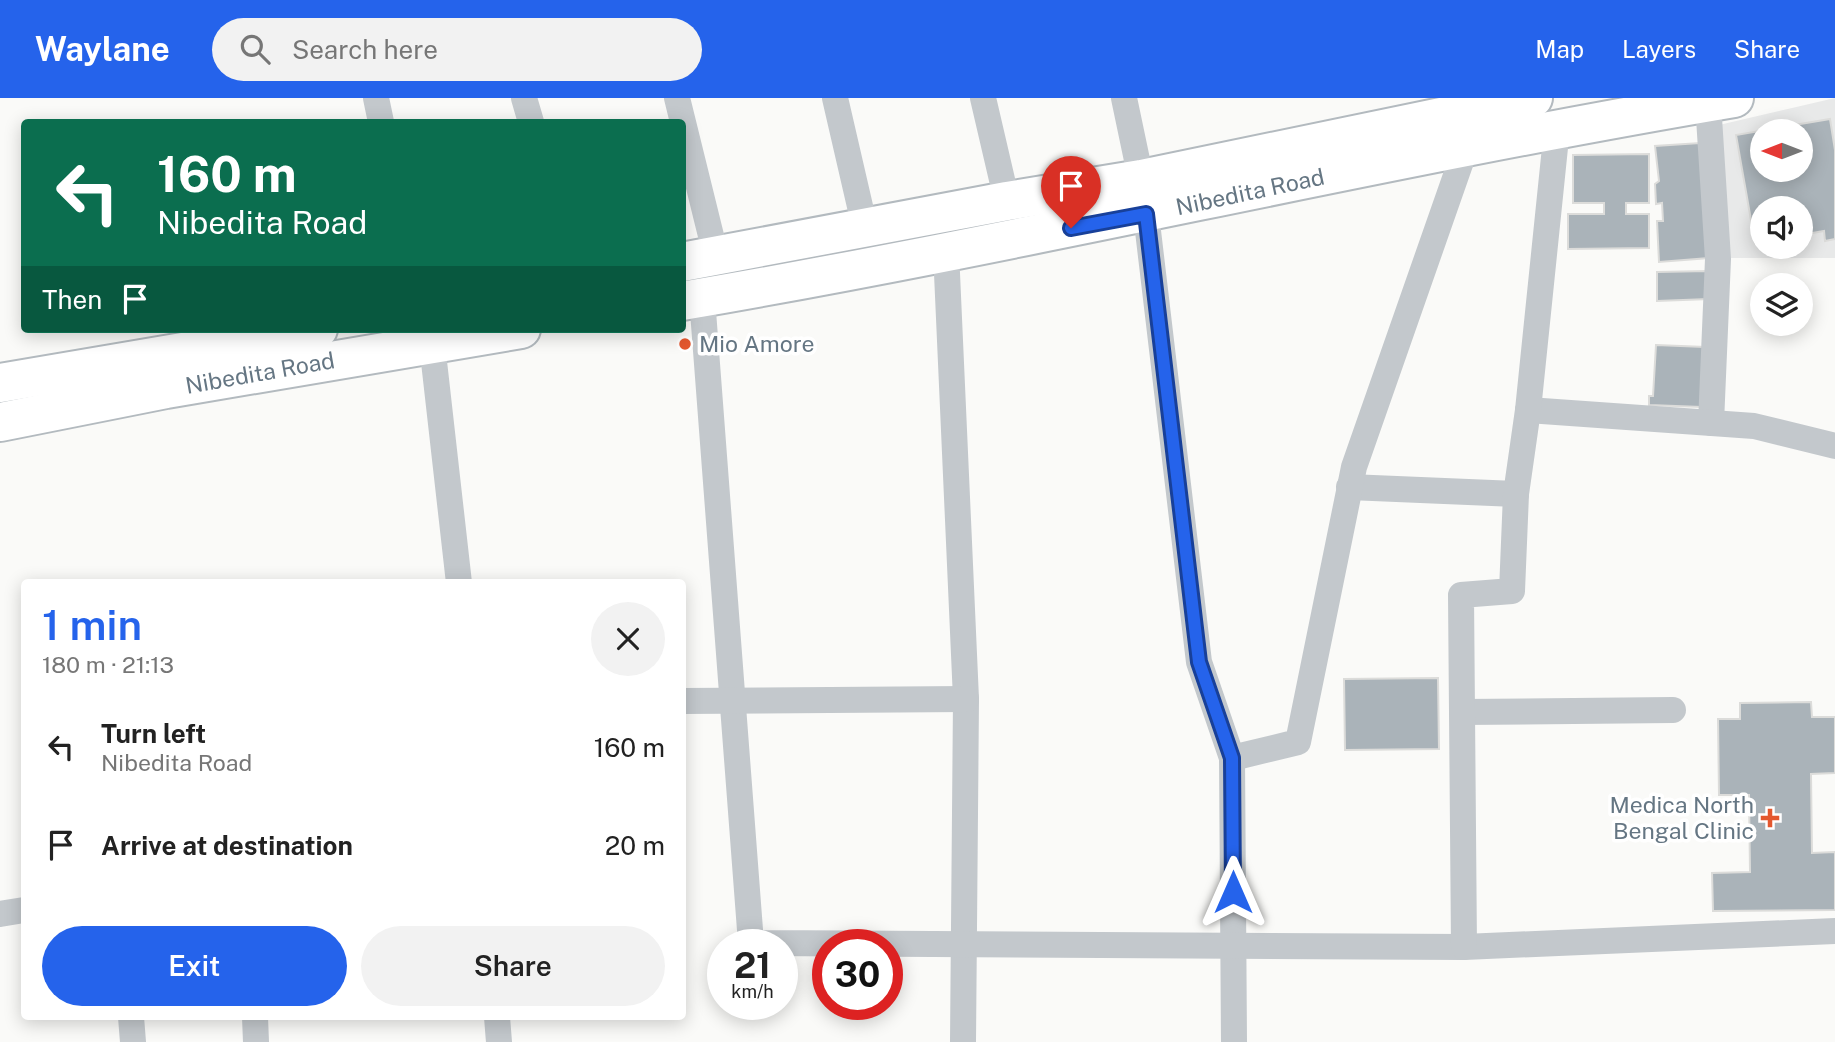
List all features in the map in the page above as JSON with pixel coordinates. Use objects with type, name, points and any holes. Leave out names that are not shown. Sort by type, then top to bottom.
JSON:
[{"type":"street","points":[[376,98],[380,119]]},
{"type":"street","points":[[524,98],[530,119]]},
{"type":"street","points":[[677,98],[680,119]]},
{"type":"street","points":[[835,98],[865,228]]},
{"type":"street","points":[[983,98],[1007,201]]},
{"type":"street","points":[[1124,98],[1144,197],[1199,662],[1232,758],[1234,1042]]},
{"type":"street","name":"Nibedita Road","points":[[692,300],[946,251],[1488,102],[1533,98]]},
{"type":"street","points":[[1711,423],[1721,100]]},
{"type":"street","name":"Nibedita Road","points":[[699,259],[1007,201],[1144,197],[1466,147],[1557,128],[1721,100]]},
{"type":"street","points":[[1464,947],[1461,595],[1512,591],[1516,494],[1528,410],[1557,128]]},
{"type":"street","points":[[1232,758],[1298,742],[1349,487],[1466,147]]},
{"type":"street","points":[[686,164],[699,259]]},
{"type":"street","points":[[946,251],[966,699],[964,1042]]},
{"type":"street","points":[[692,300],[732,701],[751,943],[1464,947],[1835,931]]},
{"type":"street","name":"Nibedita Road","points":[[0,383],[294,333]]},
{"type":"street","name":"Nibedita Road","points":[[0,422],[430,337],[476,333]]},
{"type":"street","points":[[430,337],[459,579]]},
{"type":"street","points":[[1528,410],[1767,428],[1835,446]]},
{"type":"street","points":[[1349,487],[1516,494]]},
{"type":"street","points":[[686,701],[966,699]]},
{"type":"street","points":[[1462,712],[1673,710]]},
{"type":"street","points":[[0,914],[21,910]]},
{"type":"street","points":[[131,1020],[133,1042]]},
{"type":"street","points":[[255,1020],[256,1042]]},
{"type":"street","points":[[497,1020],[499,1042]]},
{"type":"shaded area","points":[[1835,98],[1835,258],[1813,258],[1813,196],[1750,196],[1750,258],[1726,258],[1719,125]]},
{"type":"building","points":[[1830,119],[1835,150],[1835,239],[1825,241],[1824,231],[1813,233],[1813,196],[1750,196],[1750,215],[1736,135],[1750,133],[1750,182],[1813,182],[1813,122]]},
{"type":"building","points":[[1700,143],[1709,258],[1659,262],[1657,221],[1663,221],[1662,203],[1656,204],[1655,184],[1659,181],[1655,146]]},
{"type":"building","points":[[1649,154],[1649,203],[1626,203],[1626,214],[1649,214],[1649,248],[1568,249],[1568,214],[1604,214],[1604,203],[1573,203],[1573,155]]},
{"type":"building","points":[[1708,271],[1709,299],[1657,301],[1657,272]]},
{"type":"building","points":[[1656,345],[1705,347],[1702,407],[1649,405],[1649,396],[1653,396]]},
{"type":"building","points":[[1438,678],[1439,749],[1345,750],[1344,679]]},
{"type":"building","points":[[1811,702],[1812,717],[1835,717],[1835,773],[1811,774],[1812,853],[1835,852],[1835,910],[1713,911],[1712,873],[1750,872],[1749,795],[1719,795],[1718,719],[1740,719],[1740,703]]},
{"type":"place","name":"Mio Amore","points":[[685,344]]},
{"type":"place","name":"Medica North Bengal Clinic","points":[[1770,818]]},
{"type":"route","points":[[1071,228],[1146,214],[1199,662],[1232,758],[1233,892]]}]
